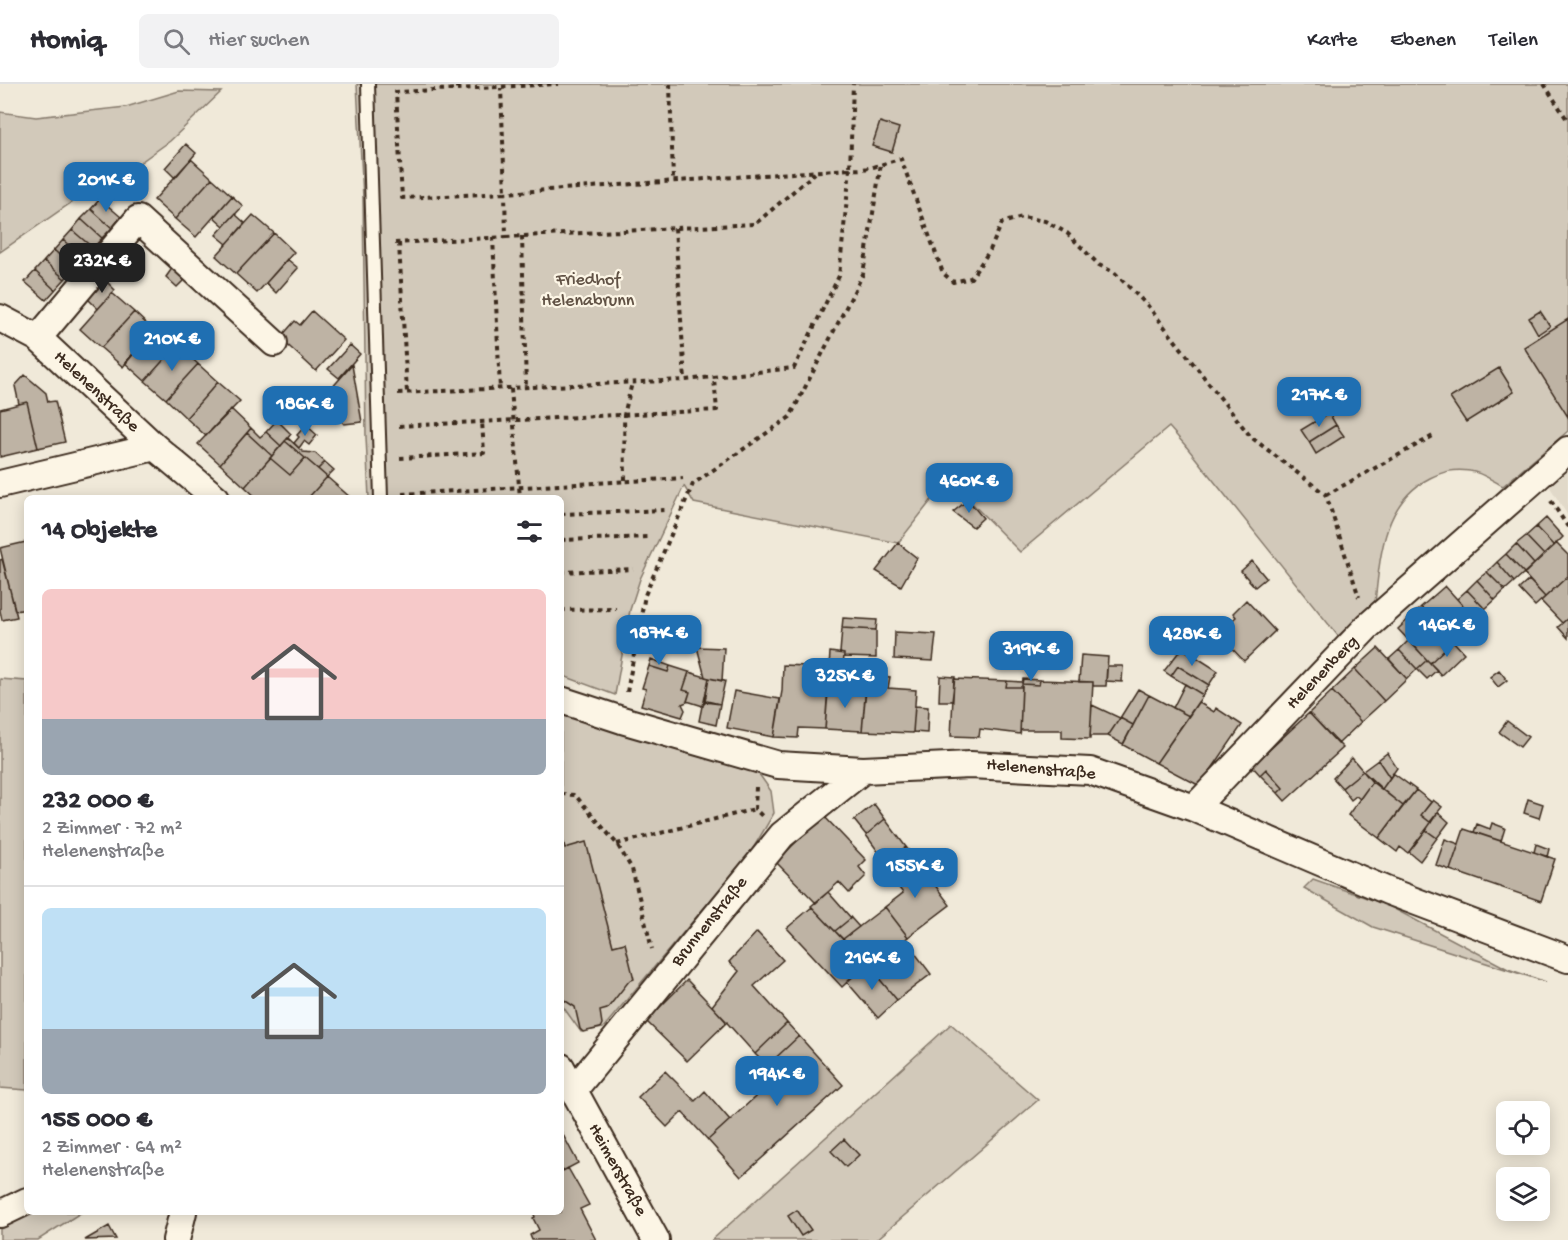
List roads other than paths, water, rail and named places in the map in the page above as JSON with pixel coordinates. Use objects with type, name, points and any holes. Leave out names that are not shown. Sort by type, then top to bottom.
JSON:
[{"type":"street","name":"Helenenstraße","points":[[38,338],[138,219],[274,343]]},
{"type":"street","name":"Helenenstraße","points":[[0,318],[38,338],[155,447],[212,495]]},
{"type":"street","name":"Helenenstraße","points":[[0,484],[155,447]]},
{"type":"street","name":"Helenenberg","points":[[1194,808],[1368,626],[1568,450]]},
{"type":"street","name":"Helenenstraße","points":[[564,701],[777,765],[863,770],[970,765],[1090,771],[1194,808],[1388,891],[1568,959]]},
{"type":"street","name":"Brunnenstraße","points":[[573,1091],[782,835],[863,770]]},
{"type":"street","name":"Heimerstraße","points":[[564,1073],[656,1240]]},
{"type":"street","points":[[0,1214],[24,1202]]},
{"type":"street","points":[[176,1240],[182,1215]]},
{"type":"lane","points":[[368,84],[373,244],[387,495]]},
{"type":"park label","name":"Friedhof Helenabrunn","points":[[588,290]]}]
